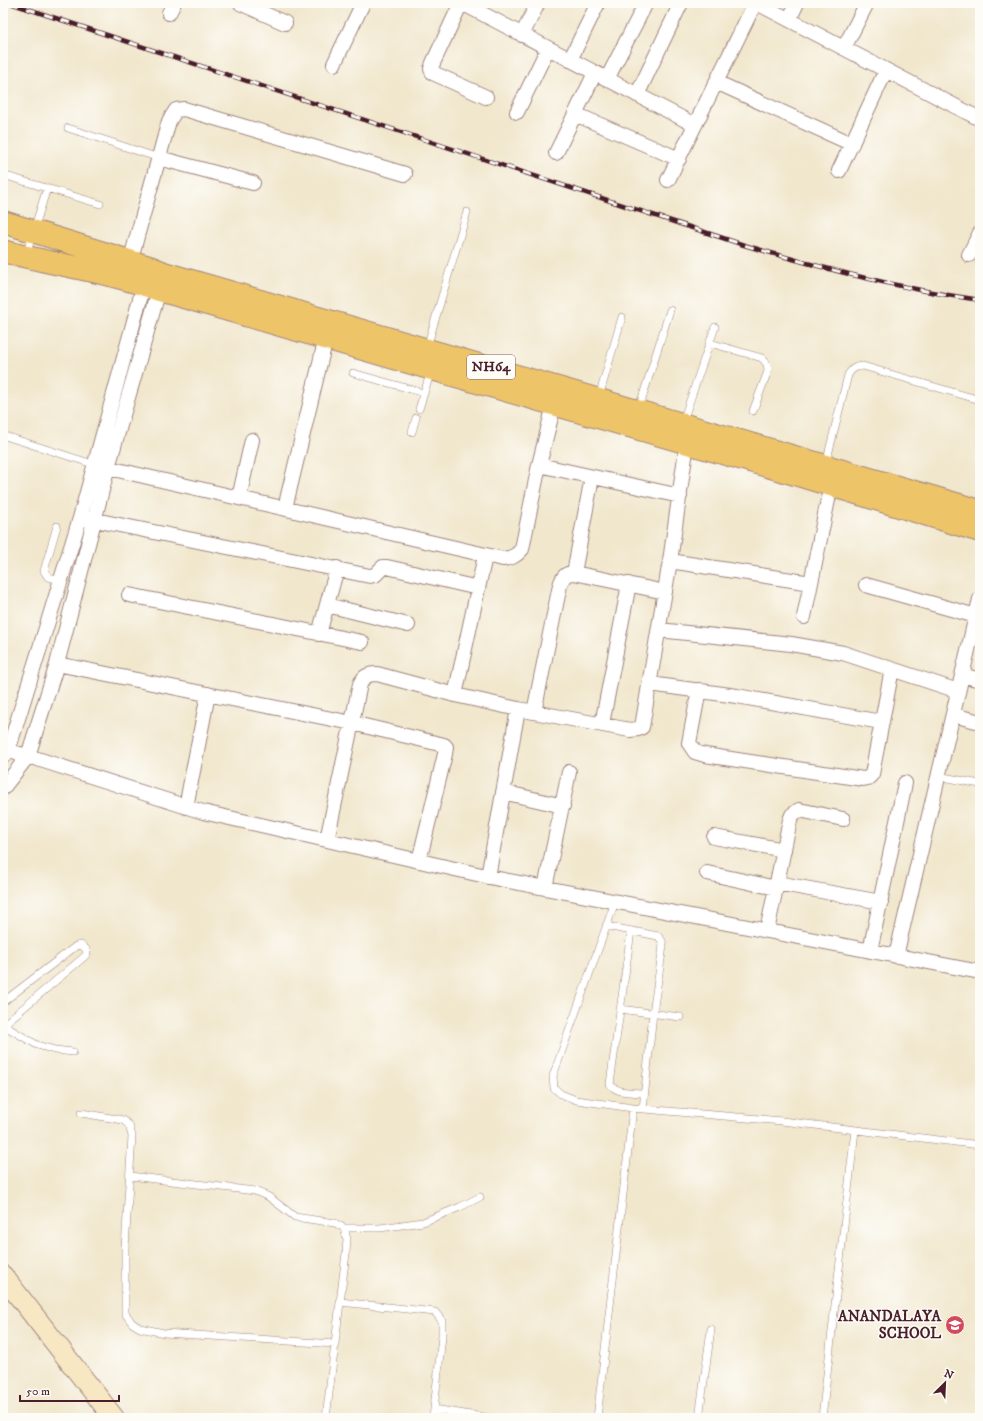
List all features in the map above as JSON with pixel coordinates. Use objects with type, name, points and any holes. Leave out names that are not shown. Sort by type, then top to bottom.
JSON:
[{"type":"highway","name":"NH64","points":[[3,222],[33,232],[145,276],[326,338],[598,399],[638,410],[686,431]]},
{"type":"highway","points":[[3,237],[10,239],[33,232]]},
{"type":"highway","name":"NH64","points":[[3,251],[25,257],[145,276],[425,360],[554,405],[686,431],[828,475],[980,531]]},
{"type":"highway","name":"NH64","points":[[828,475],[980,510]]},
{"type":"street","points":[[240,3],[285,23]]},
{"type":"street","points":[[334,64],[363,3]]},
{"type":"street","points":[[486,97],[433,74],[431,69],[461,3],[695,125]]},
{"type":"street","points":[[522,35],[538,3]]},
{"type":"street","points":[[570,60],[598,3]]},
{"type":"street","points":[[556,153],[575,114],[601,76],[646,3]]},
{"type":"street","points":[[637,95],[681,3]]},
{"type":"street","points":[[668,180],[756,3],[980,119]]},
{"type":"street","points":[[789,20],[797,3]]},
{"type":"street","points":[[844,48],[867,3]]},
{"type":"street","points":[[517,112],[548,48]]},
{"type":"street","points":[[839,171],[886,70]]},
{"type":"street","points":[[716,82],[852,144]]},
{"type":"street","points":[[3,788],[28,756],[57,664],[94,520],[102,466],[145,276],[158,158],[169,121],[176,110],[184,109],[405,174]]},
{"type":"street","points":[[575,114],[679,159]]},
{"type":"street","points":[[158,158],[253,183]]},
{"type":"street","points":[[969,255],[980,233]]},
{"type":"street","points":[[285,508],[326,338]]},
{"type":"street","points":[[102,466],[485,556],[503,559],[511,558],[517,555],[522,548],[539,465],[554,405]]},
{"type":"street","points":[[328,840],[360,684],[363,678],[370,674],[377,674],[455,695],[518,709],[630,730],[642,727],[680,496],[686,431]]},
{"type":"street","points":[[239,498],[252,440]]},
{"type":"street","points":[[539,465],[680,496]]},
{"type":"street","points":[[102,466],[80,518],[5,753],[28,756],[203,812],[488,877],[980,972]]},
{"type":"street","points":[[804,617],[811,583],[828,475]]},
{"type":"street","points":[[574,573],[592,477]]},
{"type":"street","points":[[80,518],[337,568],[370,576],[375,575],[383,567],[387,567],[478,588]]},
{"type":"street","points":[[455,695],[485,556]]},
{"type":"street","points":[[670,560],[811,583]]},
{"type":"street","points":[[320,634],[337,568]]},
{"type":"street","points":[[534,712],[563,576],[568,573],[574,573],[665,592]]},
{"type":"street","points":[[602,724],[629,584]]},
{"type":"street","points":[[866,585],[976,625]]},
{"type":"street","points":[[129,595],[362,642]]},
{"type":"street","points":[[896,956],[952,715],[976,625],[980,599]]},
{"type":"street","points":[[327,605],[408,625]]},
{"type":"street","points":[[659,630],[790,644],[843,653],[958,691]]},
{"type":"street","points":[[57,664],[352,723],[444,744],[446,747],[445,754],[419,861]]},
{"type":"street","points":[[699,690],[689,743],[695,752],[705,755],[863,779],[868,778],[872,774],[892,668]]},
{"type":"street","points":[[962,675],[980,680]]},
{"type":"street","points":[[650,684],[737,696],[881,722]]},
{"type":"street","points":[[186,807],[208,694]]},
{"type":"street","points":[[488,877],[518,709]]},
{"type":"street","points":[[952,715],[980,722]]},
{"type":"street","points":[[545,888],[569,772]]},
{"type":"street","points":[[870,951],[905,784]]},
{"type":"street","points":[[503,792],[563,806]]},
{"type":"street","points":[[767,931],[792,815],[799,810],[843,819]]},
{"type":"street","points":[[714,837],[784,850]]},
{"type":"street","points":[[707,873],[776,886],[881,902]]},
{"type":"street","points":[[3,1276],[114,1418]]},
{"type":"lane","points":[[68,128],[158,158]]},
{"type":"lane","points":[[3,175],[100,204]]},
{"type":"lane","points":[[25,257],[47,188]]},
{"type":"lane","points":[[419,409],[424,394],[425,360],[467,212]]},
{"type":"lane","points":[[638,410],[670,310]]},
{"type":"lane","points":[[598,399],[622,317]]},
{"type":"lane","points":[[686,431],[715,327]]},
{"type":"lane","points":[[710,343],[762,358],[767,364],[768,371],[753,410]]},
{"type":"lane","points":[[828,475],[848,375],[855,367],[862,366],[980,400]]},
{"type":"lane","points":[[353,373],[424,394]]},
{"type":"lane","points":[[412,432],[416,418]]},
{"type":"lane","points":[[5,436],[102,466]]},
{"type":"lane","points":[[57,526],[44,571],[48,577],[61,580]]},
{"type":"lane","points":[[938,776],[980,784]]},
{"type":"lane","points":[[615,902],[552,1076],[554,1088],[561,1094],[576,1100],[633,1108],[782,1121],[980,1145]]},
{"type":"lane","points":[[606,926],[658,936],[662,941],[663,946],[653,1013],[643,1109]]},
{"type":"lane","points":[[631,931],[610,1084],[620,1091],[644,1093]]},
{"type":"lane","points":[[3,1002],[76,946],[81,945],[86,949],[87,954],[3,1025],[37,1045],[55,1050],[73,1052]]},
{"type":"lane","points":[[620,1009],[680,1017]]},
{"type":"lane","points":[[597,1418],[633,1108]]},
{"type":"lane","points":[[81,1113],[123,1120],[129,1125],[132,1136],[125,1248],[125,1313],[132,1323],[140,1328],[164,1333],[335,1344]]},
{"type":"lane","points":[[822,1418],[855,1130]]},
{"type":"lane","points":[[130,1176],[255,1191],[269,1197],[296,1216],[335,1223],[344,1228],[380,1228],[423,1222],[480,1197]]},
{"type":"lane","points":[[326,1418],[347,1239],[344,1228]]},
{"type":"lane","points":[[340,1302],[435,1312],[442,1321],[442,1336],[433,1418]]},
{"type":"lane","points":[[699,1418],[711,1329]]},
{"type":"lane","points":[[434,1409],[489,1418]]},
{"type":"railway","points":[[10,3],[744,245],[803,262],[891,284],[980,300]]},
{"type":"place","name":"ANANDALAYA SCHOOL","points":[[955,1325]]}]
